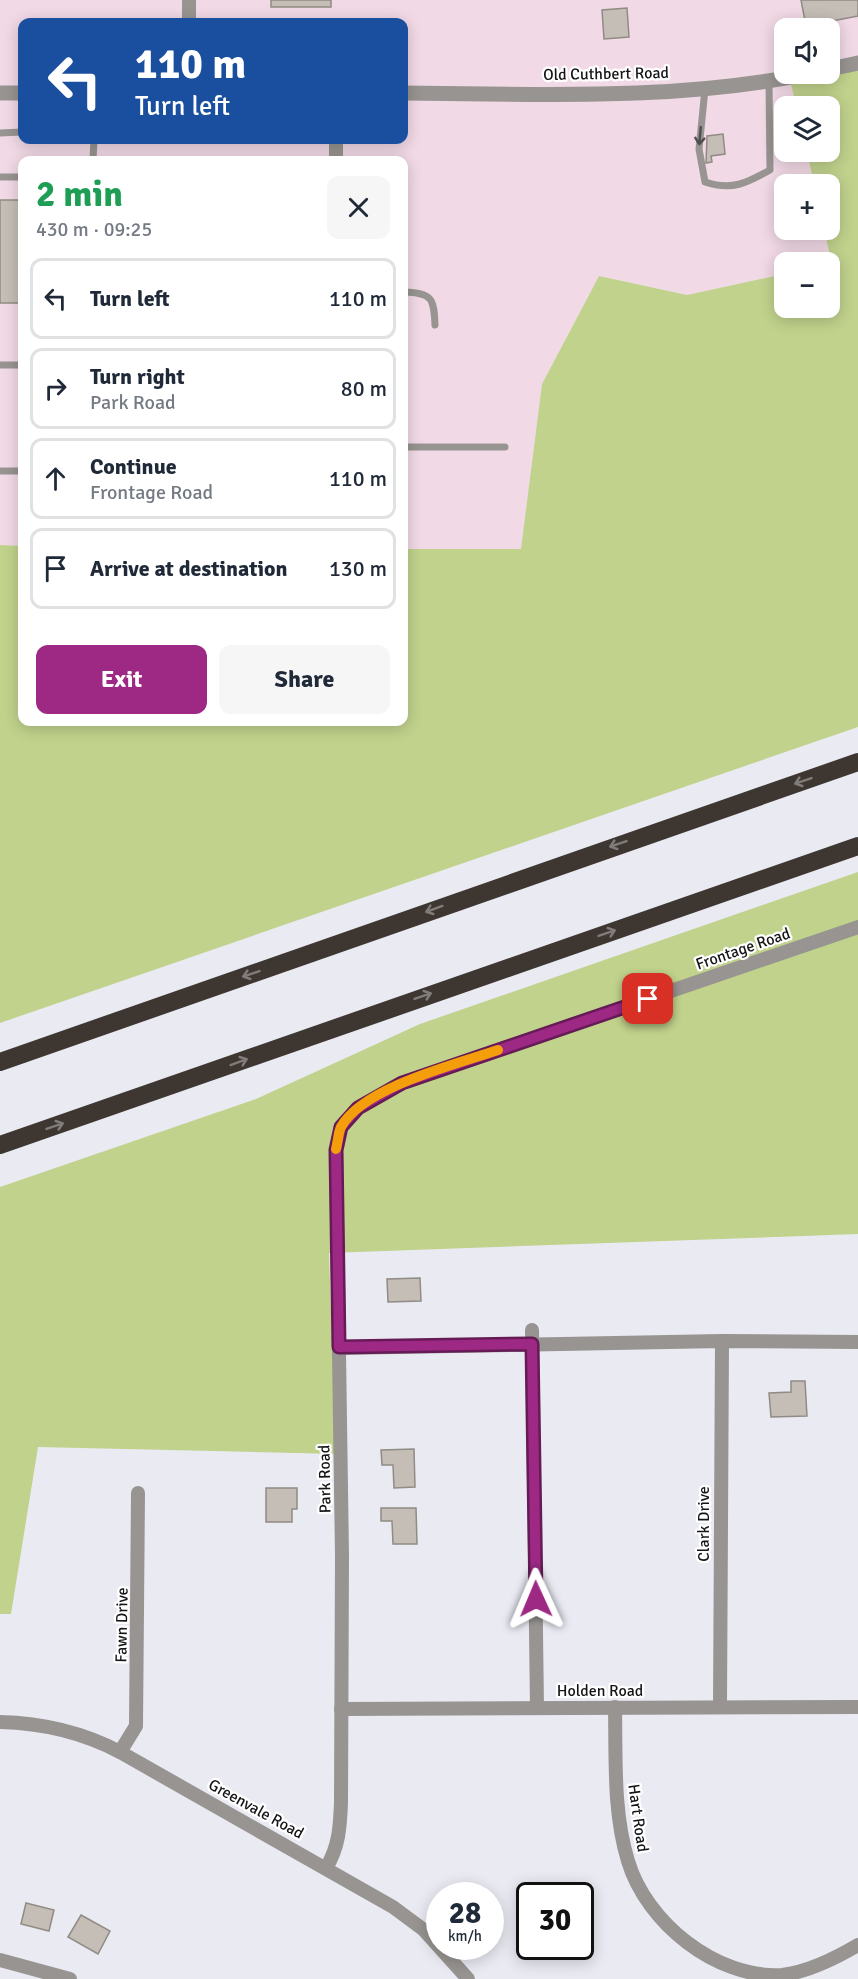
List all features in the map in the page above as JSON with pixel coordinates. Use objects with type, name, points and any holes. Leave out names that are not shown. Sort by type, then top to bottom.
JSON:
[{"type":"highway","points":[[0,1062],[858,762]]},
{"type":"highway","points":[[0,1145],[858,846]]},
{"type":"street","points":[[189,0],[189,18]]},
{"type":"street","points":[[840,67],[858,63]]},
{"type":"street","name":"Old Cuthbert Road","points":[[408,93],[613,94],[705,89],[774,81]]},
{"type":"street","points":[[0,93],[18,93]]},
{"type":"street","name":"Frontage Road","points":[[369,1100],[402,1083],[858,927]]},
{"type":"street","name":"Park Road","points":[[326,1868],[335,1853],[340,1833],[339,1347],[336,1150],[341,1127],[358,1108],[369,1100]]},
{"type":"street","points":[[532,1329],[537,1707]]},
{"type":"street","points":[[339,1347],[722,1341],[858,1342]]},
{"type":"street","name":"Clark Drive","points":[[720,1707],[722,1341]]},
{"type":"street","name":"Fawn Drive","points":[[120,1752],[136,1726],[138,1493]]},
{"type":"street","name":"Hart Road","points":[[615,1707],[616,1780],[620,1828],[628,1863],[640,1890],[675,1933],[702,1954],[733,1968],[756,1975],[783,1975],[813,1967],[858,1945]]},
{"type":"street","name":"Holden Road","points":[[341,1709],[858,1707]]},
{"type":"street","name":"Greenvale Road","points":[[0,1722],[43,1726],[81,1734],[120,1752],[393,1907],[424,1930],[468,1979]]},
{"type":"street","points":[[0,1959],[70,1979]]},
{"type":"lane","points":[[705,89],[699,149],[705,182],[720,187],[742,186],[770,170],[769,82]]},
{"type":"lane","points":[[0,133],[18,132]]},
{"type":"lane","points":[[0,177],[18,177]]},
{"type":"lane","points":[[408,292],[420,292],[429,297],[434,304],[435,325]]},
{"type":"lane","points":[[0,365],[18,365]]},
{"type":"lane","points":[[408,447],[505,447]]},
{"type":"lane","points":[[0,471],[18,471]]},
{"type":"shaded area","points":[[0,0],[858,0],[858,64],[840,68],[840,18],[774,18],[774,84],[792,84],[794,96],[774,96],[774,162],[809,162],[812,174],[774,174],[774,240],[826,240],[829,252],[774,252],[774,276],[687,295],[599,276],[542,384],[521,550],[408,549],[408,156],[18,156],[18,546],[0,545]]},
{"type":"green space","points":[[858,64],[858,727],[0,1023],[0,545],[18,546],[18,726],[408,726],[408,549],[521,549],[542,384],[599,276],[687,295],[774,276],[774,318],[840,318],[840,252],[829,252],[826,240],[840,240],[840,174],[812,174],[809,162],[840,162],[840,96],[794,96],[791,84],[840,84],[840,70]]},
{"type":"green space","points":[[858,872],[858,1234],[329,1253],[336,1454],[38,1447],[11,1614],[0,1614],[0,1187],[256,1099],[420,1024]]},
{"type":"building","points":[[271,0],[331,0],[331,7],[271,7]]},
{"type":"building","points":[[801,0],[858,0],[858,16],[840,19],[804,18]]},
{"type":"building","points":[[627,8],[629,37],[604,39],[602,10]]},
{"type":"building","points":[[723,134],[725,154],[711,156],[712,162],[706,163],[707,136]]},
{"type":"building","points":[[0,200],[18,200],[18,303],[0,303]]},
{"type":"building","points":[[420,1278],[421,1301],[388,1302],[387,1279]]},
{"type":"building","points":[[791,1381],[805,1381],[807,1416],[771,1417],[769,1393],[791,1392]]},
{"type":"building","points":[[414,1449],[415,1487],[394,1488],[393,1465],[382,1465],[381,1450]]},
{"type":"building","points":[[266,1488],[297,1488],[297,1509],[292,1509],[292,1522],[266,1522]]},
{"type":"building","points":[[381,1508],[416,1508],[417,1544],[393,1544],[392,1521],[381,1521]]},
{"type":"building","points":[[26,1903],[54,1910],[49,1931],[21,1924]]},
{"type":"building","points":[[81,1915],[110,1931],[98,1954],[68,1937]]},
{"type":"slow traffic","points":[[336,1149],[341,1127],[358,1108],[369,1100],[402,1083],[498,1050]]},
{"type":"route","points":[[536,1599],[532,1344],[339,1347],[336,1150],[341,1127],[358,1108],[402,1083],[648,999]]}]
